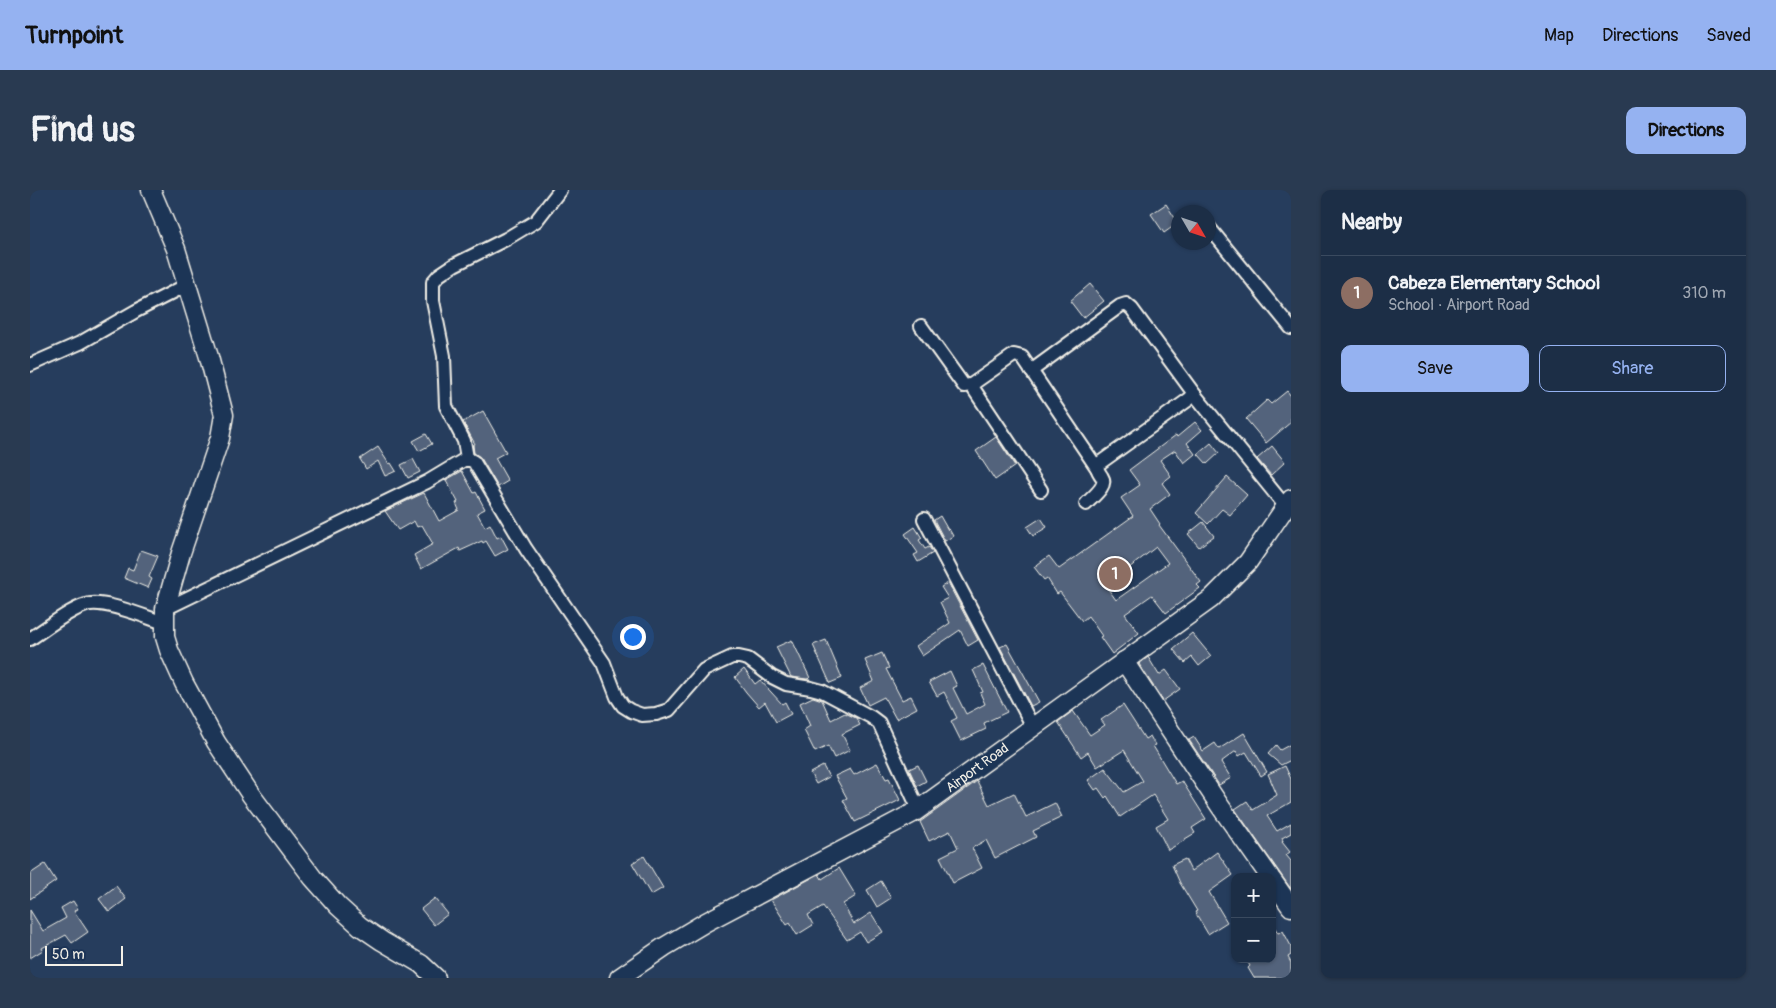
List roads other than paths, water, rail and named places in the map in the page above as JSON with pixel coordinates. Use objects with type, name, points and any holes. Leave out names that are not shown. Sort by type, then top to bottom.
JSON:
[{"type":"street","points":[[151,190],[176,249],[187,285],[222,406],[223,426],[176,568],[164,616],[165,637],[169,650],[184,683],[216,742],[251,795],[313,878],[338,906],[360,926],[382,942],[421,964],[436,978]]},
{"type":"street","points":[[560,190],[536,221],[506,239],[454,265],[439,275],[433,282],[433,301],[444,356],[446,406],[464,441],[468,458],[474,462],[526,549],[604,663],[616,697],[623,706],[642,715],[663,712],[674,706],[704,670],[732,657],[744,658],[786,684],[822,691],[871,717],[878,723],[918,810]]},
{"type":"street","points":[[1216,236],[1291,328]]},
{"type":"street","points":[[30,365],[80,343],[187,285]]},
{"type":"street","points":[[1031,370],[1120,306],[1126,304],[1132,309],[1195,395],[1288,503]]},
{"type":"street","points":[[921,326],[961,384],[966,386],[970,386],[1014,355],[1022,357],[1067,427],[1104,479],[1102,487],[1086,504]]},
{"type":"street","points":[[970,386],[1041,490]]},
{"type":"street","points":[[1097,468],[1100,463],[1195,395]]},
{"type":"street","points":[[30,639],[80,608],[93,603],[164,616],[427,482],[468,458]]},
{"type":"street","name":"Airport Road","points":[[618,978],[706,922],[918,810],[1211,599],[1248,562],[1288,503]]},
{"type":"street","points":[[924,519],[1033,727]]},
{"type":"street","points":[[1124,661],[1220,806],[1267,873]]},
{"type":"street","points":[[1276,886],[1291,907]]},
{"type":"place","name":"Cabeza Elementary School","points":[[1115,574]]}]
